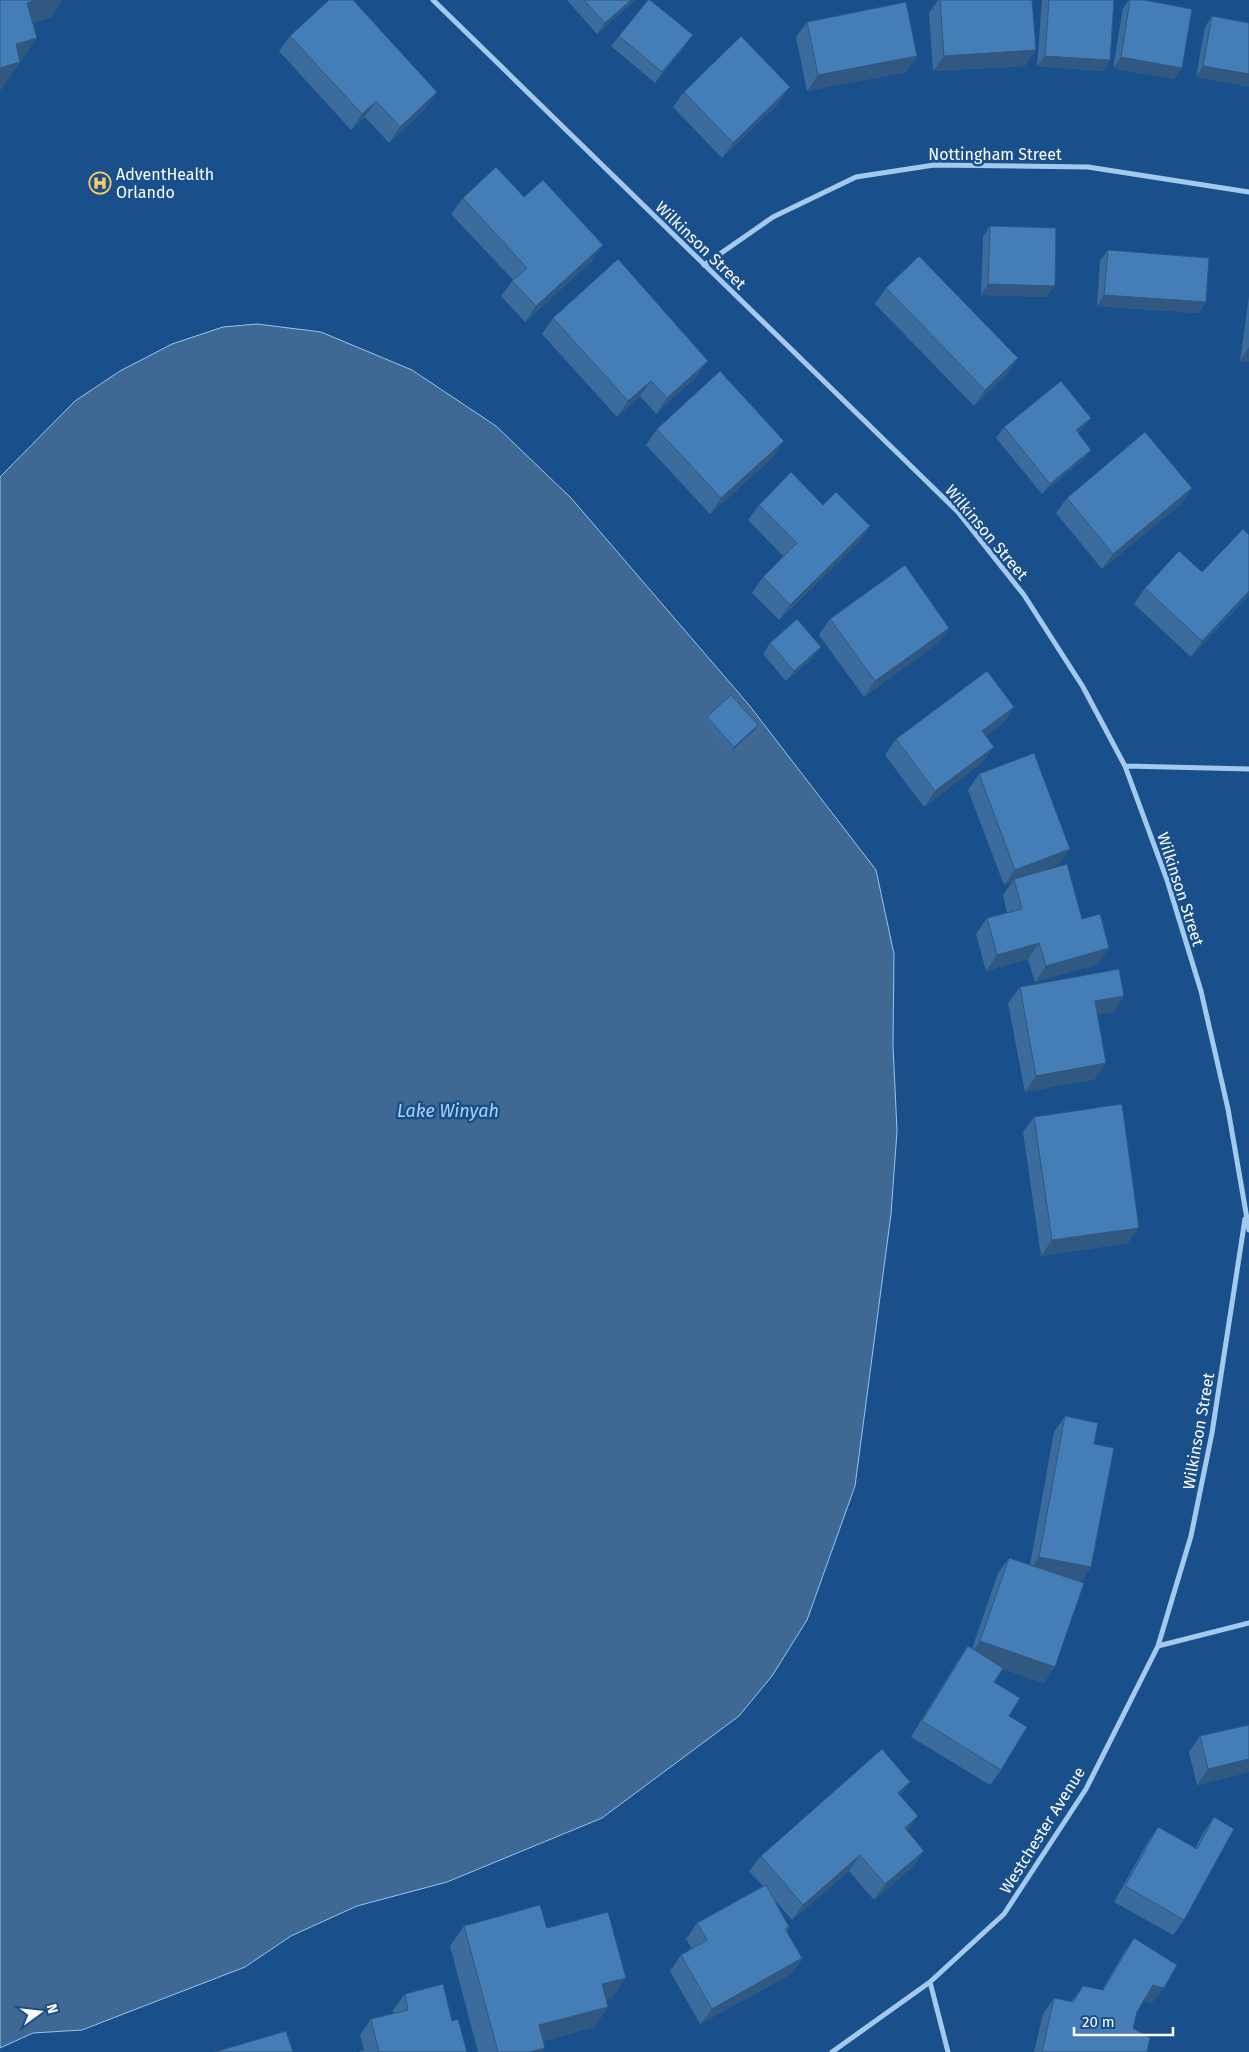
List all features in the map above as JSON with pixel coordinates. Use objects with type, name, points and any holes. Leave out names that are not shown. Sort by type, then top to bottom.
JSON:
[{"type":"street","name":"Wilkinson Street","points":[[433,0],[958,512],[1024,595],[1083,686],[1125,766],[1167,880],[1200,990],[1228,1109],[1245,1216],[1249,1230]]},
{"type":"street","name":"Nottingham Street","points":[[704,265],[773,217],[856,177],[934,165],[1088,166],[1249,192]]},
{"type":"street","points":[[1125,766],[1249,769]]},
{"type":"street","name":"Wilkinson Street","points":[[1158,1646],[1191,1536],[1212,1433],[1245,1216]]},
{"type":"street","points":[[1158,1646],[1249,1623]]},
{"type":"street","name":"Westchester Avenue","points":[[832,2052],[930,1982],[1004,1914],[1086,1789],[1158,1646]]},
{"type":"street","points":[[930,1982],[948,2052]]},
{"type":"water","name":"Lake Winyah","points":[[257,324],[321,332],[412,370],[496,426],[571,498],[749,705],[876,870],[894,954],[893,1045],[897,1131],[891,1214],[855,1486],[807,1620],[772,1676],[739,1716],[602,1818],[447,1882],[357,1906],[291,1936],[245,1967],[82,2030],[33,2033],[0,2048],[0,477],[75,401],[120,371],[172,344],[223,327]]},
{"type":"building","points":[[0,0],[37,0],[27,3],[37,38],[16,44],[20,62],[0,68]]},
{"type":"building","points":[[329,0],[353,0],[437,92],[400,127],[376,101],[362,114],[290,36]]},
{"type":"building","points":[[584,0],[631,0],[605,23]]},
{"type":"building","points":[[648,0],[693,35],[662,72],[619,36]]},
{"type":"building","points":[[940,0],[1032,0],[1036,50],[944,56]]},
{"type":"building","points":[[1049,0],[1114,0],[1110,60],[1045,56]]},
{"type":"building","points":[[1130,0],[1144,0],[1192,9],[1182,68],[1121,57]]},
{"type":"building","points":[[906,2],[917,56],[818,75],[807,22]]},
{"type":"building","points":[[1212,16],[1249,23],[1249,74],[1203,66]]},
{"type":"building","points":[[741,36],[790,87],[733,143],[684,92]]},
{"type":"building","points":[[496,167],[524,197],[543,180],[603,245],[536,306],[512,281],[527,268],[463,198]]},
{"type":"building","points":[[990,226],[1056,228],[1055,286],[988,284]]},
{"type":"building","points":[[1108,250],[1209,258],[1206,302],[1104,295]]},
{"type":"building","points":[[919,256],[1018,358],[985,390],[886,288]]},
{"type":"building","points":[[618,259],[708,361],[667,398],[651,381],[628,401],[553,318]]},
{"type":"building","points":[[720,371],[784,441],[721,498],[657,429]]},
{"type":"building","points":[[1061,381],[1091,418],[1076,430],[1091,450],[1050,484],[1004,427]]},
{"type":"building","points":[[1145,432],[1192,488],[1113,554],[1067,498]]},
{"type":"building","points":[[791,472],[823,505],[836,492],[870,526],[790,605],[763,577],[797,543],[759,505]]},
{"type":"building","points":[[1243,529],[1249,535],[1249,591],[1202,641],[1145,588],[1179,551],[1202,572]]},
{"type":"building","points":[[905,565],[949,628],[875,681],[830,619]]},
{"type":"building","points":[[797,619],[821,647],[794,671],[770,643]]},
{"type":"building","points":[[987,671],[1014,707],[982,731],[994,747],[935,791],[896,739]]},
{"type":"building","points":[[731,695],[758,725],[734,747],[707,717]]},
{"type":"building","points":[[1034,753],[1070,849],[1015,870],[979,774]]},
{"type":"building","points":[[1067,864],[1082,919],[1100,914],[1109,948],[1046,966],[1039,943],[997,955],[987,918],[1022,909],[1014,879]]},
{"type":"building","points":[[1119,969],[1124,996],[1095,1001],[1106,1063],[1036,1076],[1020,987]]},
{"type":"building","points":[[1122,1104],[1139,1228],[1052,1240],[1034,1117]]},
{"type":"building","points":[[1065,1416],[1098,1423],[1094,1444],[1114,1448],[1091,1567],[1039,1557]]},
{"type":"building","points":[[1009,1558],[1084,1583],[1055,1667],[980,1641]]},
{"type":"building","points":[[968,1646],[1003,1668],[994,1682],[1020,1698],[1009,1716],[1027,1727],[1001,1770],[922,1721]]},
{"type":"building","points":[[1249,1725],[1249,1759],[1208,1769],[1200,1736]]},
{"type":"building","points":[[882,1749],[910,1782],[898,1793],[918,1816],[905,1828],[924,1851],[885,1884],[860,1855],[803,1905],[761,1856]]},
{"type":"building","points":[[1214,1817],[1234,1829],[1184,1920],[1125,1886],[1158,1827],[1197,1849]]},
{"type":"building","points":[[766,1885],[789,1927],[785,1929],[802,1958],[712,2009],[681,1955],[707,1940],[697,1923]]},
{"type":"building","points":[[540,1905],[547,1928],[608,1912],[626,1978],[602,1984],[608,2007],[539,2025],[545,2048],[529,2052],[498,2052],[464,1926]]},
{"type":"building","points":[[1134,1938],[1177,1965],[1164,1988],[1153,1985],[1137,2012],[1133,2028],[1150,2038],[1147,2052],[1042,2052],[1054,1998],[1073,2002],[1083,1986],[1103,1990]]},
{"type":"building","points":[[443,1984],[452,2021],[458,2019],[467,2052],[379,2052],[371,2019],[408,2010],[405,1994]]},
{"type":"building","points":[[286,2031],[293,2052],[215,2052]]},
{"type":"place","name":"AdventHealth Orlando","points":[[100,183]]}]
